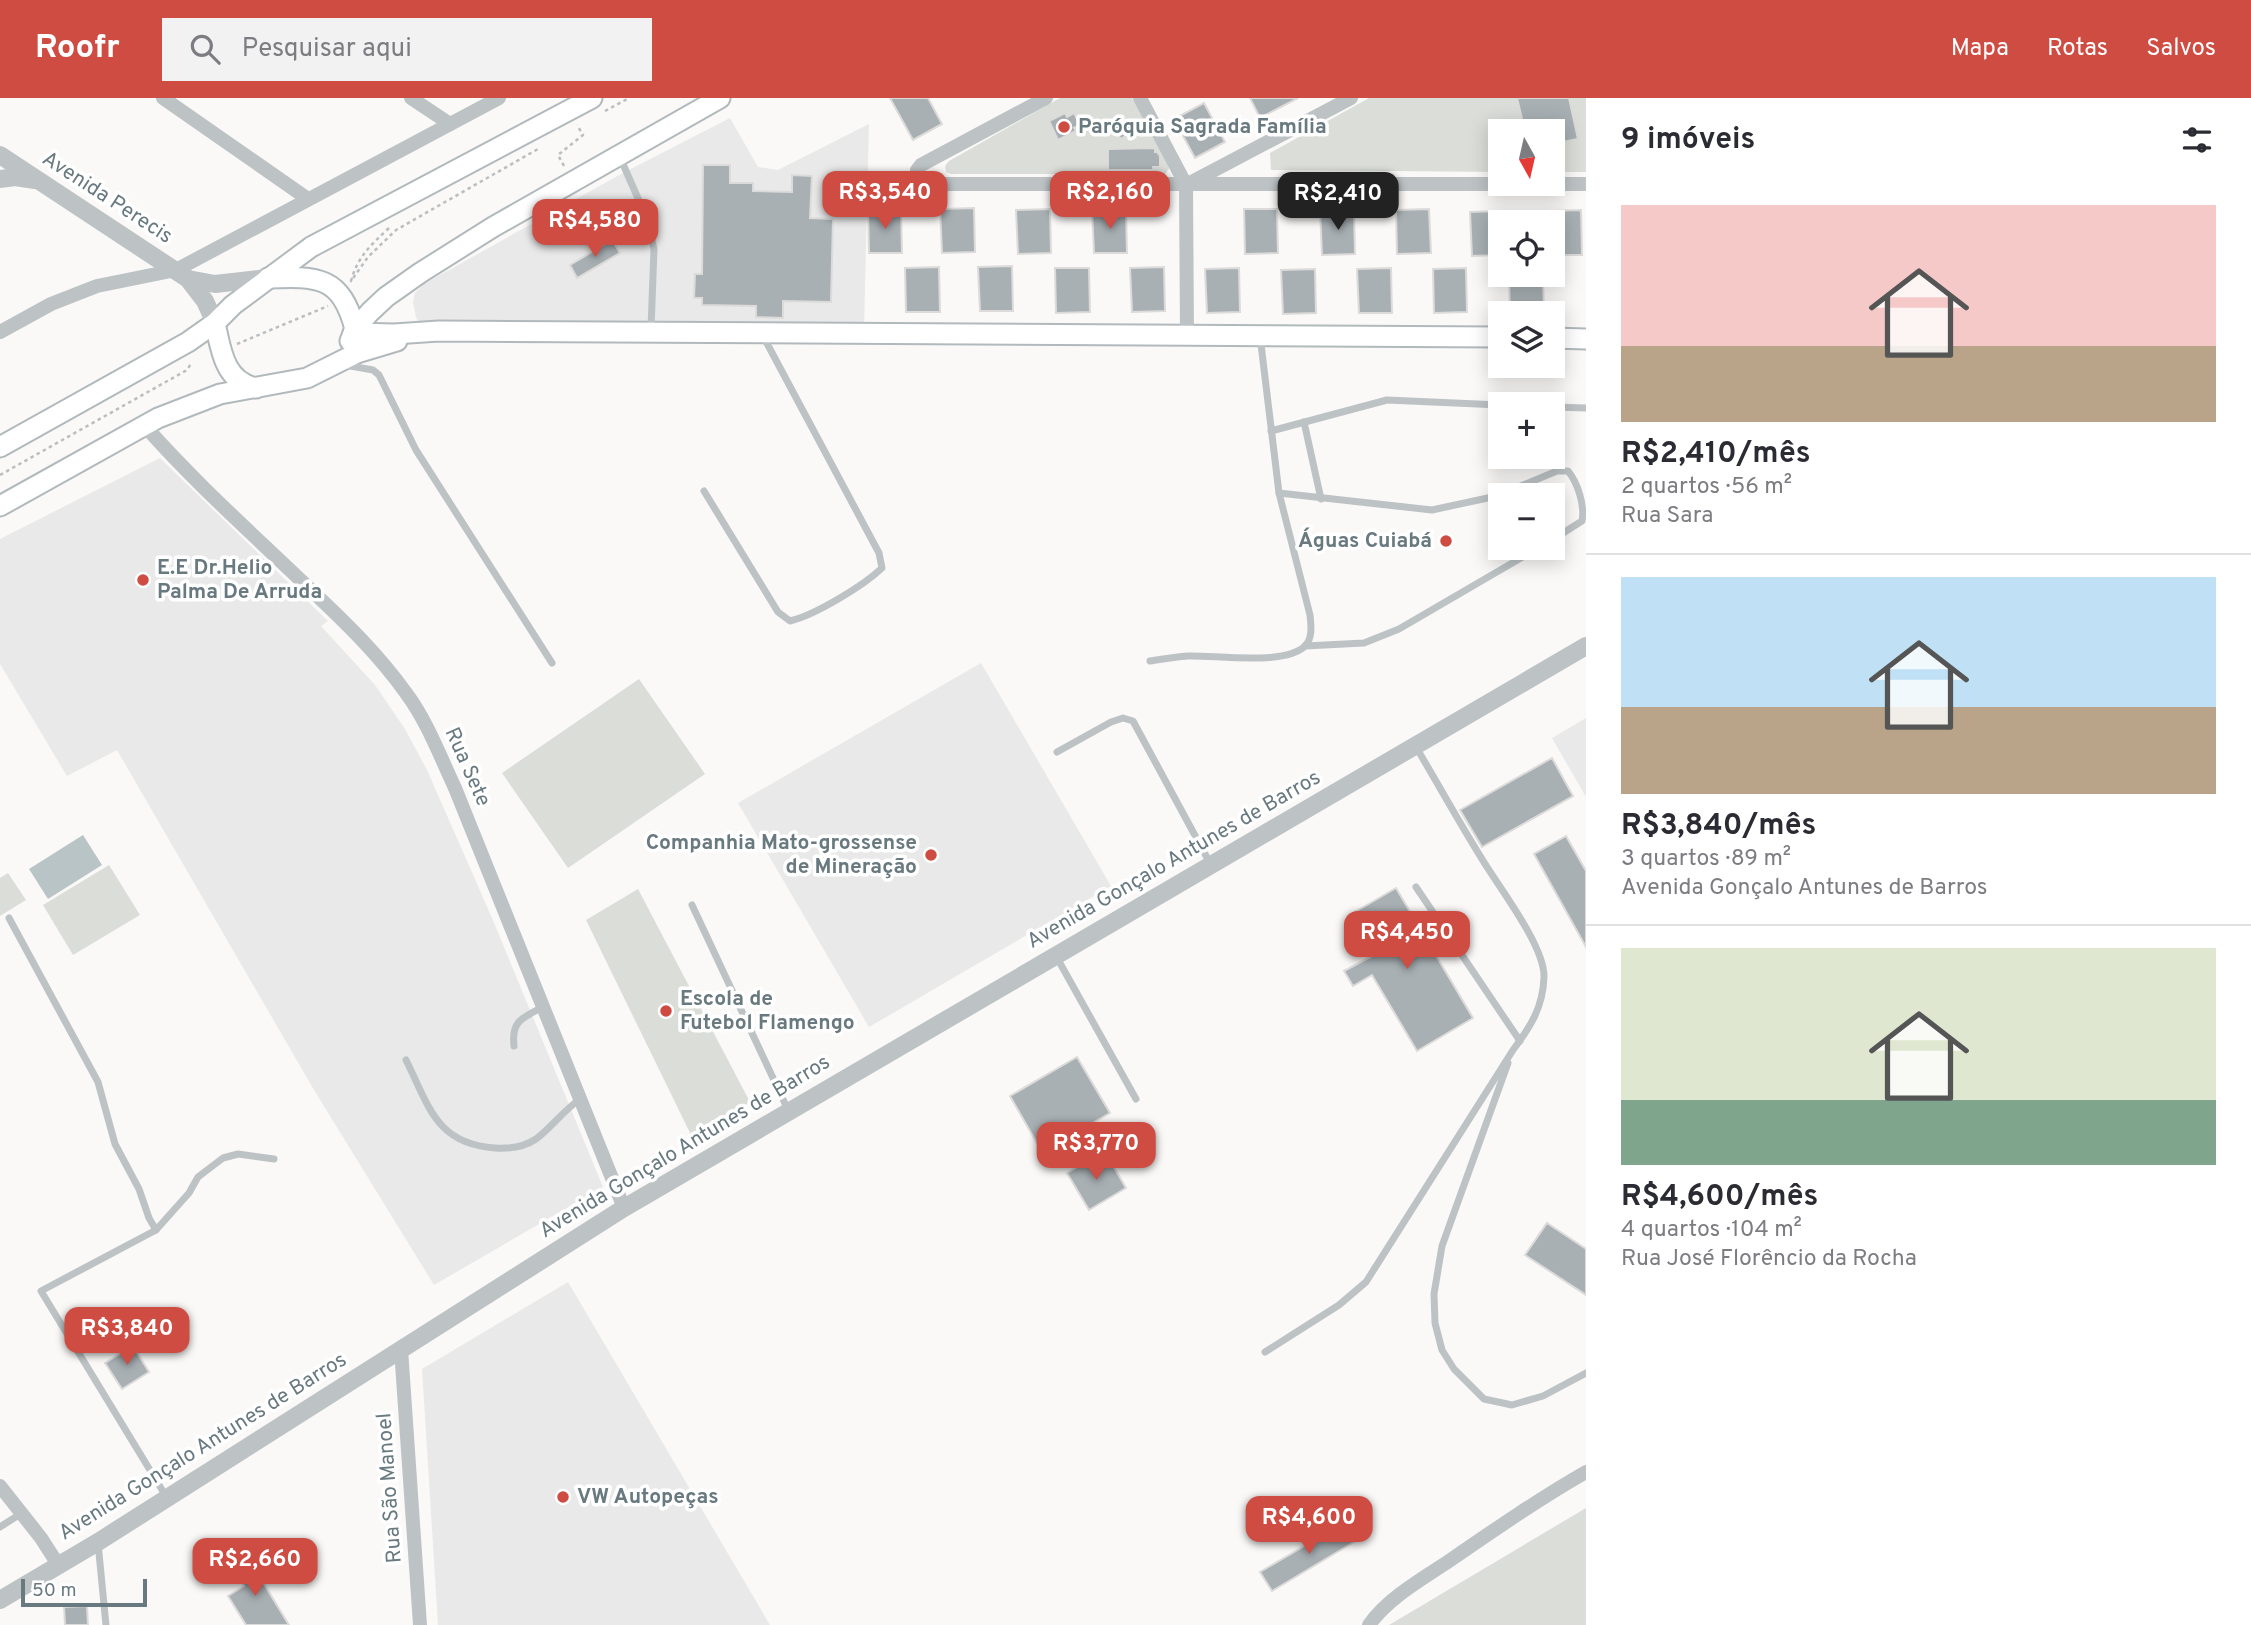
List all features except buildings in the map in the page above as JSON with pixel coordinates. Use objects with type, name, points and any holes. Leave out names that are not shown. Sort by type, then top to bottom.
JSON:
[{"type":"main road","points":[[334,363],[344,351],[354,331],[386,297],[420,273],[493,226],[720,98]]},
{"type":"main road","points":[[0,447],[188,342],[311,247],[569,110],[595,106]]},
{"type":"main road","points":[[268,278],[320,281],[334,288],[348,290],[354,331]]},
{"type":"main road","points":[[215,323],[221,351],[232,376],[246,386],[256,388]]},
{"type":"main road","points":[[354,331],[394,334],[439,331],[1488,337]]},
{"type":"main road","points":[[0,506],[158,418],[220,394],[307,378],[370,348],[439,331]]},
{"type":"main road","points":[[1565,338],[1586,339]]},
{"type":"street","points":[[163,98],[308,199]]},
{"type":"street","points":[[411,98],[450,124]]},
{"type":"street","points":[[0,332],[51,303],[97,286],[182,274],[308,199],[499,98]]},
{"type":"street","points":[[1046,98],[921,165],[917,170],[918,178],[927,184],[1586,184]]},
{"type":"street","points":[[1140,98],[1186,185],[1187,336]]},
{"type":"street","points":[[1186,185],[1351,98]]},
{"type":"street","name":"Avenida Perecis","points":[[0,155],[182,274],[215,284],[268,278]]},
{"type":"street","points":[[0,179],[15,177],[38,180]]},
{"type":"street","name":"Avenida Perecis","points":[[182,274],[205,302],[215,323]]},
{"type":"street","name":"Rua Sete","points":[[145,426],[174,459],[354,631],[385,664],[408,695],[455,788],[624,1208]]},
{"type":"street","name":"Avenida Gonçalo Antunes de Barros","points":[[0,1600],[98,1542],[624,1208],[1586,646]]},
{"type":"street","name":"Rua São Manoel","points":[[401,1349],[420,1625]]},
{"type":"street","points":[[1368,1625],[1387,1606],[1426,1576],[1542,1497],[1586,1472]]},
{"type":"street","points":[[0,1486],[59,1566]]},
{"type":"lane","points":[[619,155],[647,219],[654,248],[651,332]]},
{"type":"lane","points":[[704,491],[778,612],[790,621],[803,618],[872,578],[882,568],[879,553],[761,333]]},
{"type":"lane","points":[[1260,335],[1279,493],[1310,615],[1312,630],[1305,646]]},
{"type":"lane","points":[[334,363],[373,370],[379,375],[415,450],[552,663]]},
{"type":"lane","points":[[1271,431],[1387,400],[1488,404]]},
{"type":"lane","points":[[1565,407],[1586,408]]},
{"type":"lane","points":[[1304,422],[1321,499]]},
{"type":"lane","points":[[1528,483],[1557,471],[1568,471],[1584,511],[1582,521],[1565,532]]},
{"type":"lane","points":[[1279,493],[1432,510],[1488,498]]},
{"type":"lane","points":[[1150,661],[1188,656],[1286,656],[1305,646],[1364,642],[1399,629],[1517,560]]},
{"type":"lane","points":[[1057,752],[1111,722],[1123,719],[1133,721],[1212,865]]},
{"type":"lane","points":[[1265,1352],[1339,1305],[1366,1282],[1513,1049],[1532,1024],[1540,1007],[1545,975],[1542,961],[1531,938],[1416,746]]},
{"type":"lane","points":[[1416,887],[1520,1041]]},
{"type":"lane","points":[[692,905],[788,1112]]},
{"type":"lane","points":[[9,918],[98,1082],[115,1144],[139,1189],[156,1230]]},
{"type":"lane","points":[[1056,956],[1136,1099]]},
{"type":"lane","points":[[514,1046],[514,1027],[519,1021],[543,1007]]},
{"type":"lane","points":[[1513,1049],[1442,1246],[1434,1294],[1435,1323],[1442,1350],[1454,1369],[1484,1399],[1512,1405],[1544,1396],[1586,1373]]},
{"type":"lane","points":[[406,1060],[435,1120],[447,1132],[477,1146],[505,1148],[529,1143],[580,1099]]},
{"type":"lane","points":[[167,1498],[41,1291],[156,1230],[189,1193],[198,1177],[223,1158],[238,1154],[274,1159]]},
{"type":"lane","points":[[0,1527],[22,1513]]},
{"type":"lane","points":[[98,1542],[106,1625]]},
{"type":"path","points":[[595,106],[629,98]]},
{"type":"path","points":[[569,110],[583,135],[558,155],[573,181]]},
{"type":"path","points":[[221,351],[348,290],[368,257],[396,230],[541,147]]},
{"type":"path","points":[[348,290],[356,264],[390,226]]},
{"type":"shaded area","points":[[1060,98],[1132,98],[1166,155],[1169,169],[1165,174],[946,172],[945,166],[949,161]]},
{"type":"shaded area","points":[[1369,98],[1586,98],[1586,172],[1565,172],[1565,119],[1488,119],[1488,172],[1271,170],[1270,153]]},
{"type":"shaded area","points":[[730,118],[758,167],[778,170],[869,124],[864,327],[420,325],[413,302],[415,293],[424,284],[621,174]]},
{"type":"shaded area","points":[[160,458],[328,621],[321,626],[375,685],[405,729],[427,770],[492,918],[603,1187],[434,1285],[314,1090],[117,750],[67,776],[0,664],[0,539]]},
{"type":"shaded area","name":"Companhia Mato-grossense de Mineração","points":[[981,663],[1111,886],[869,1027],[738,803]]},
{"type":"shaded area","points":[[639,679],[705,774],[568,868],[502,773]]},
{"type":"shaded area","points":[[1586,718],[1586,797],[1552,738]]},
{"type":"shaded area","points":[[83,835],[102,865],[48,899],[29,869]]},
{"type":"shaded area","points":[[109,865],[140,915],[73,955],[43,905]]},
{"type":"shaded area","points":[[8,873],[26,900],[0,916],[0,878]]},
{"type":"shaded area","name":"Escola de Futebol Flamengo","points":[[638,889],[750,1102],[693,1139],[586,920]]},
{"type":"shaded area","name":"VW Autopeças","points":[[568,1282],[770,1625],[438,1625],[422,1369]]},
{"type":"shaded area","points":[[1586,1508],[1586,1625],[1389,1625]]},
{"type":"place","name":"Paróquia Sagrada Família","points":[[1064,127]]},
{"type":"place","name":"Águas Cuiabá","points":[[1446,541]]},
{"type":"place","name":"E.E Dr.Helio Palma De Arruda","points":[[143,580]]},
{"type":"place","name":"Companhia Mato-grossense de Mineração","points":[[931,855]]},
{"type":"place","name":"Escola de Futebol Flamengo","points":[[666,1011]]},
{"type":"place","name":"VW Autopeças","points":[[563,1497]]}]
